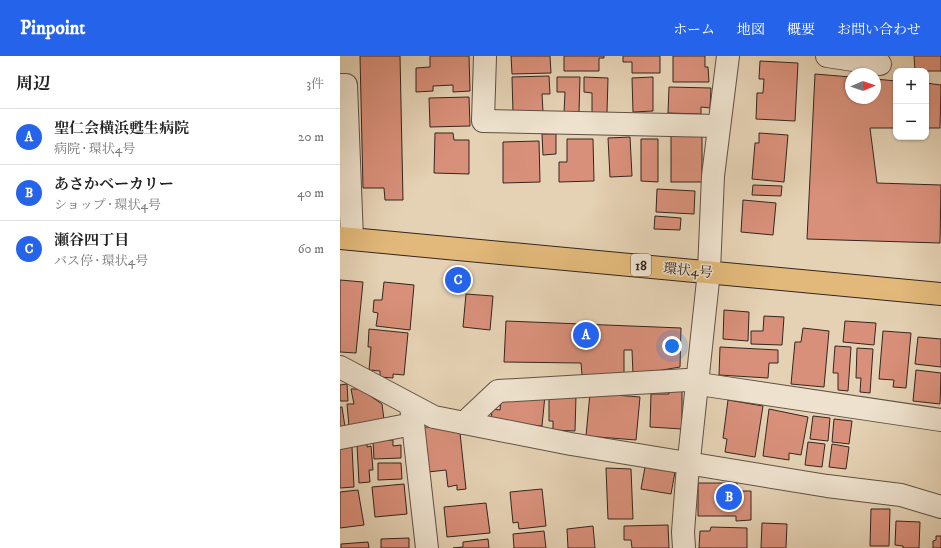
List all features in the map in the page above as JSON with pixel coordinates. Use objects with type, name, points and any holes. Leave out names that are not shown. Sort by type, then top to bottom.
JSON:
[{"type":"main road","name":"環状4号","points":[[346,238],[710,271],[941,294]]},
{"type":"street","points":[[485,56],[483,121],[718,126]]},
{"type":"street","points":[[684,548],[683,532],[689,463],[710,271],[713,176],[718,126],[728,56]]},
{"type":"street","points":[[827,56],[880,64]]},
{"type":"street","points":[[340,85],[346,85],[346,238]]},
{"type":"street","points":[[340,367],[412,415],[427,548]]},
{"type":"street","points":[[464,423],[498,391],[687,380],[698,384],[941,420]]},
{"type":"street","points":[[340,438],[412,415],[434,417],[571,444],[828,486],[901,495],[941,507]]},
{"type":"building","points":[[360,56],[400,56],[403,200],[385,200],[384,188],[363,188]]},
{"type":"building","points":[[430,56],[469,56],[470,91],[453,92],[453,85],[433,86],[433,91],[416,92],[416,68],[430,67]]},
{"type":"building","points":[[511,56],[550,56],[551,73],[512,74]]},
{"type":"building","points":[[564,56],[604,56],[604,58],[599,58],[599,71],[564,71]]},
{"type":"building","points":[[623,56],[660,56],[660,73],[632,73],[632,62],[623,62]]},
{"type":"building","points":[[673,56],[705,56],[705,67],[708,67],[709,82],[673,82]]},
{"type":"building","points":[[914,56],[941,56],[941,71],[929,71],[929,68],[915,68]]},
{"type":"building","points":[[760,61],[798,63],[795,121],[756,119],[757,93],[763,93],[764,79],[759,79]]},
{"type":"building","points":[[815,74],[845,76],[845,104],[881,104],[881,80],[893,81],[893,128],[870,128],[877,183],[941,185],[940,243],[807,239]]},
{"type":"building","points":[[549,76],[550,94],[542,94],[543,112],[513,113],[512,77]]},
{"type":"building","points":[[557,77],[580,77],[579,113],[564,113],[565,92],[557,92]]},
{"type":"building","points":[[584,77],[608,78],[607,113],[592,113],[592,93],[584,92]]},
{"type":"building","points":[[653,77],[653,111],[633,112],[632,78]]},
{"type":"building","points":[[929,83],[941,85],[940,128],[929,128]]},
{"type":"building","points":[[669,87],[711,88],[710,108],[701,107],[701,114],[668,113]]},
{"type":"building","points":[[469,97],[470,126],[430,127],[429,98]]},
{"type":"building","points":[[435,133],[453,133],[454,140],[469,140],[469,174],[434,173]]},
{"type":"building","points":[[759,133],[788,135],[784,182],[752,179],[755,143],[759,143]]},
{"type":"building","points":[[542,134],[556,134],[556,154],[543,155]]},
{"type":"building","points":[[671,136],[702,136],[702,182],[671,182]]},
{"type":"building","points":[[630,137],[632,176],[610,177],[608,138]]},
{"type":"building","points":[[567,139],[593,139],[594,181],[559,182],[559,162],[567,162]]},
{"type":"building","points":[[641,139],[658,139],[658,182],[641,181]]},
{"type":"building","points":[[539,141],[540,182],[503,183],[503,142]]},
{"type":"building","points":[[753,185],[782,186],[781,196],[752,195]]},
{"type":"building","points":[[657,189],[695,191],[694,214],[656,212]]},
{"type":"building","points":[[743,200],[776,203],[773,235],[741,232]]},
{"type":"building","points":[[655,216],[681,218],[680,230],[654,229]]},
{"type":"building","points":[[340,280],[363,282],[356,353],[340,352]]},
{"type":"building","points":[[384,282],[414,285],[410,330],[376,326],[378,313],[373,312],[374,300],[382,300]]},
{"type":"building","points":[[466,294],[493,296],[490,330],[463,327]]},
{"type":"building","points":[[724,310],[749,312],[748,341],[723,339]]},
{"type":"building","points":[[764,316],[784,317],[782,345],[751,344],[751,331],[763,331]]},
{"type":"building","points":[[506,321],[681,328],[680,367],[633,375],[632,350],[624,350],[624,375],[582,375],[581,363],[504,362]]},
{"type":"building","points":[[845,321],[876,323],[874,345],[843,342]]},
{"type":"building","points":[[803,328],[829,331],[824,387],[791,384],[795,342],[801,342]]},
{"type":"building","points":[[369,329],[408,333],[404,375],[393,374],[393,378],[380,377],[380,371],[369,370],[371,347],[368,347]]},
{"type":"building","points":[[883,331],[911,333],[906,388],[893,387],[894,380],[879,379]]},
{"type":"building","points":[[918,337],[941,339],[941,367],[915,364]]},
{"type":"building","points":[[835,346],[851,347],[848,391],[838,390],[838,373],[833,373]]},
{"type":"building","points":[[720,347],[778,350],[778,363],[769,363],[768,378],[719,375]]},
{"type":"building","points":[[857,348],[873,349],[870,393],[860,392],[861,378],[856,378]]},
{"type":"building","points":[[916,370],[941,373],[940,404],[913,401]]},
{"type":"building","points":[[347,384],[348,401],[340,401],[340,385]]},
{"type":"building","points":[[351,389],[360,389],[382,404],[384,420],[349,426],[347,404],[354,404]]},
{"type":"building","points":[[668,389],[682,390],[682,429],[650,427],[651,394],[669,394]]},
{"type":"building","points":[[590,393],[640,397],[636,440],[586,436]]},
{"type":"building","points":[[545,395],[542,426],[491,421],[492,409],[500,410],[501,400]]},
{"type":"building","points":[[549,395],[576,396],[575,431],[553,430],[553,421],[549,421]]},
{"type":"building","points":[[728,400],[763,406],[755,457],[725,452],[727,439],[723,438]]},
{"type":"building","points":[[340,407],[342,407],[345,427],[340,428]]},
{"type":"building","points":[[769,409],[808,417],[801,455],[789,453],[789,460],[763,456]]},
{"type":"building","points":[[813,416],[830,418],[828,441],[810,439]]},
{"type":"building","points":[[834,419],[852,421],[849,444],[832,442]]},
{"type":"building","points":[[422,427],[435,427],[460,433],[466,489],[457,490],[457,485],[448,487],[446,470],[428,472]]},
{"type":"building","points":[[393,440],[393,446],[401,445],[401,458],[374,459],[373,441]]},
{"type":"building","points":[[808,442],[825,444],[822,467],[805,465]]},
{"type":"building","points":[[367,444],[367,447],[371,446],[373,470],[369,470],[370,482],[359,483],[357,445]]},
{"type":"building","points":[[832,444],[849,447],[846,469],[829,467]]},
{"type":"building","points":[[352,447],[354,487],[340,488],[340,448]]},
{"type":"building","points":[[378,463],[401,463],[402,479],[378,480]]},
{"type":"building","points":[[645,467],[675,472],[671,494],[641,489]]},
{"type":"building","points":[[606,468],[631,469],[633,519],[608,519]]},
{"type":"building","points":[[698,483],[737,483],[737,491],[751,491],[751,520],[736,521],[736,516],[698,516]]},
{"type":"building","points":[[404,484],[407,514],[375,517],[372,487]]},
{"type":"building","points":[[542,489],[546,526],[519,529],[518,522],[513,523],[510,492]]},
{"type":"building","points":[[358,490],[364,525],[340,528],[340,492]]},
{"type":"building","points":[[486,503],[490,533],[447,537],[444,507]]},
{"type":"building","points":[[871,509],[890,509],[889,546],[870,546]]},
{"type":"building","points":[[896,521],[920,522],[919,548],[903,548],[903,546],[895,545]]},
{"type":"building","points":[[762,523],[787,524],[786,548],[761,548]]},
{"type":"building","points":[[668,525],[669,548],[632,548],[631,540],[624,540],[624,526]]},
{"type":"building","points":[[593,526],[595,548],[568,548],[567,529]]},
{"type":"building","points":[[711,527],[747,528],[747,548],[699,548],[700,531],[710,531]]},
{"type":"building","points":[[544,531],[546,548],[514,548],[513,534]]},
{"type":"building","points":[[936,536],[941,536],[941,548],[933,548],[933,541],[936,540]]},
{"type":"building","points":[[409,538],[409,548],[381,548],[381,539]]},
{"type":"building","points":[[488,539],[489,548],[453,548],[463,547],[463,542]]},
{"type":"building","points":[[368,542],[369,548],[341,548],[341,544]]},
{"type":"place","name":"瀬谷四丁目","points":[[458,280]]},
{"type":"place","name":"聖仁会横浜甦生病院","points":[[586,335]]},
{"type":"place","name":"あさかベーカリー","points":[[729,497]]}]
